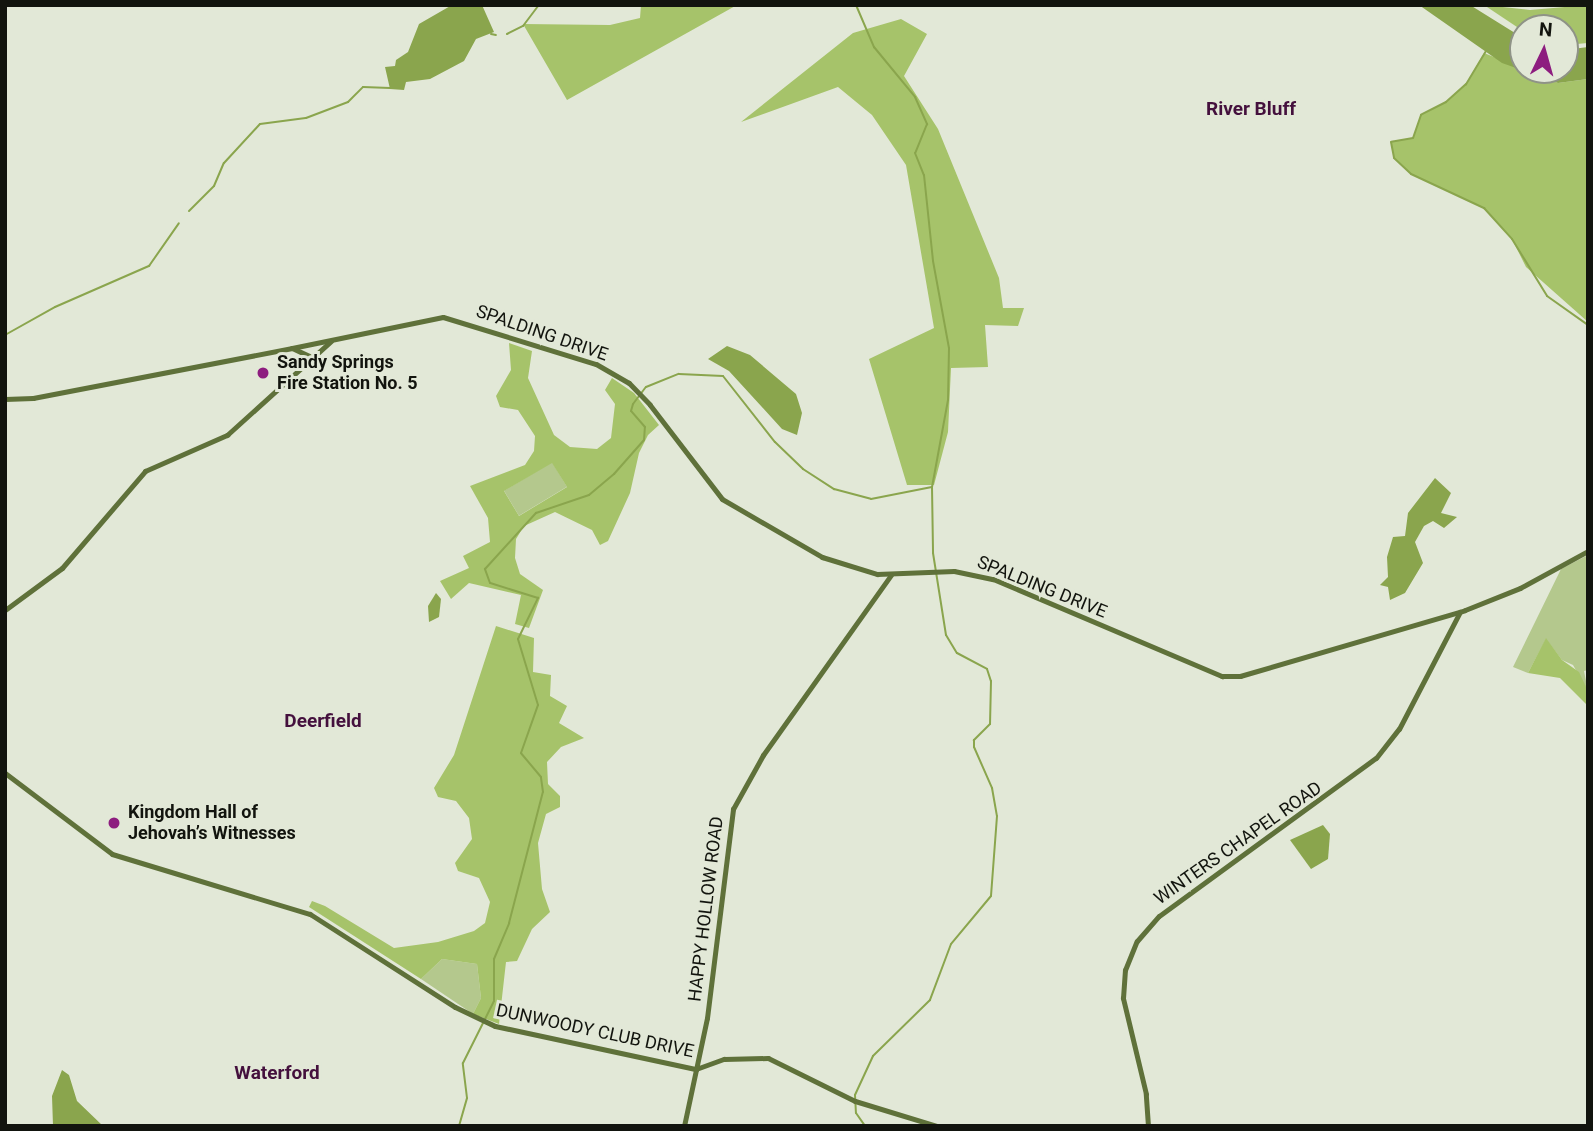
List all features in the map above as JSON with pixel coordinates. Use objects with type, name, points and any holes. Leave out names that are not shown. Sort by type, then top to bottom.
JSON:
[{"type":"street","name":"SPALDING DRIVE","points":[[5,398],[33,398],[292,348],[435,317],[453,318],[596,364],[629,383],[645,400],[710,487],[736,509],[834,563],[891,575],[954,570],[993,579],[1230,677],[1460,612],[1520,588],[1588,551]]},
{"type":"street","points":[[5,610],[56,573],[145,471],[228,435],[311,356],[334,339]]},
{"type":"street","points":[[292,348],[311,356]]},
{"type":"street","name":"HAPPY HOLLOW ROAD","points":[[684,1126],[707,1018],[733,809],[763,755],[891,575]]},
{"type":"street","name":"WINTERS CHAPEL ROAD","points":[[1148,1126],[1146,1094],[1123,998],[1125,970],[1137,941],[1159,916],[1376,758],[1399,729],[1460,612]]},
{"type":"street","name":"DUNWOODY CLUB DRIVE","points":[[5,773],[112,854],[310,914],[485,1023],[696,1069],[724,1059],[768,1058],[855,1101],[937,1126]]},
{"type":"shaded area","points":[[452,5],[482,5],[494,32],[476,39],[464,61],[430,79],[406,82],[404,90],[390,89],[385,67],[395,66],[396,60],[408,52],[419,24]]},
{"type":"shaded area","points":[[641,5],[737,5],[567,100],[523,24],[610,25],[640,18]]},
{"type":"shaded area","points":[[1419,5],[1470,5],[1509,29],[1509,66]]},
{"type":"shaded area","points":[[1484,5],[1530,10],[1588,5],[1588,43],[1579,44],[1579,14],[1509,14],[1509,22]]},
{"type":"shaded area","points":[[901,19],[927,34],[904,76],[938,129],[999,278],[1003,308],[1024,308],[1018,326],[985,325],[988,367],[951,368],[948,432],[934,485],[907,485],[869,359],[934,328],[906,165],[872,115],[838,87],[741,122],[853,33]]},
{"type":"shaded area","points":[[1588,47],[1588,79],[1579,80],[1579,48]]},
{"type":"shaded area","points":[[1484,53],[1509,63],[1509,84],[1579,84],[1579,80],[1588,79],[1588,322],[1526,267],[1512,239],[1484,208],[1411,174],[1394,158],[1391,142],[1413,138],[1421,115],[1446,102],[1466,84]]},
{"type":"shaded area","points":[[509,343],[532,351],[528,378],[554,435],[570,447],[597,449],[611,438],[615,404],[605,390],[612,378],[634,393],[659,425],[648,435],[639,453],[630,493],[608,541],[600,545],[592,530],[555,512],[524,526],[516,539],[515,558],[520,574],[543,590],[529,628],[515,624],[521,595],[469,583],[451,599],[440,581],[469,568],[463,556],[490,542],[488,518],[470,486],[525,465],[534,451],[535,436],[518,410],[500,407],[496,396],[511,370]],"holes":[[[552,463],[567,487],[519,516],[504,491]]]},
{"type":"shaded area","points":[[727,346],[750,355],[796,394],[802,413],[797,435],[782,429],[729,371],[708,359]]},
{"type":"shaded area","points":[[552,462],[567,487],[519,516],[504,491]]},
{"type":"shaded area","points":[[1435,478],[1451,493],[1441,513],[1457,517],[1444,528],[1433,521],[1424,526],[1415,542],[1423,563],[1405,593],[1390,600],[1388,587],[1380,585],[1388,577],[1387,557],[1393,537],[1405,536],[1408,513]]},
{"type":"shaded area","points":[[1588,555],[1588,670],[1584,671],[1588,691],[1573,665],[1562,660],[1546,639],[1528,673],[1513,667],[1561,569]]},
{"type":"shaded area","points":[[436,593],[441,599],[439,617],[429,622],[428,606]]},
{"type":"shaded area","points":[[496,626],[534,638],[533,672],[551,675],[550,696],[567,706],[559,723],[584,738],[561,747],[547,762],[548,784],[560,796],[560,807],[546,814],[538,843],[542,889],[550,912],[532,929],[517,961],[506,962],[499,1024],[473,1014],[481,998],[477,964],[442,959],[421,979],[309,907],[312,901],[325,906],[394,948],[438,942],[474,931],[485,923],[490,902],[479,878],[458,871],[455,863],[472,839],[469,818],[456,801],[438,797],[434,788],[454,755]]},
{"type":"shaded area","points":[[1546,638],[1562,660],[1579,672],[1588,691],[1588,706],[1560,678],[1528,673]]},
{"type":"shaded area","points":[[1323,825],[1330,834],[1328,859],[1311,869],[1290,840]]},
{"type":"shaded area","points":[[442,959],[477,964],[481,998],[473,1014],[421,979]]},
{"type":"shaded area","points":[[62,1070],[69,1075],[77,1101],[103,1126],[53,1126],[52,1096]]},
{"type":"waterway","points":[[507,34],[523,26],[539,5]]},
{"type":"waterway","points":[[856,5],[874,47],[915,97],[927,124],[915,153],[924,175],[933,261],[949,348],[948,400],[932,487],[933,553],[946,635],[957,653],[987,669],[991,681],[990,724],[974,740],[974,747],[992,788],[997,816],[991,896],[951,944],[930,1000],[873,1056],[855,1095],[856,1113],[865,1126]]},
{"type":"waterway","points":[[491,34],[496,35]]},
{"type":"waterway","points":[[1486,51],[1466,84],[1446,102],[1421,115],[1413,138],[1391,142],[1394,158],[1411,174],[1484,208],[1512,239],[1547,296],[1588,325]]},
{"type":"waterway","points":[[189,211],[214,186],[224,163],[260,124],[306,118],[348,102],[363,87],[390,88]]},
{"type":"waterway","points":[[5,335],[55,307],[149,266],[179,223]]},
{"type":"waterway","points":[[459,1126],[467,1098],[463,1063],[494,1001],[494,959],[509,923],[543,792],[541,777],[521,753],[538,705],[518,639],[538,598],[490,583],[485,569],[536,513],[589,495],[614,474],[644,440],[645,427],[631,411],[633,404],[646,387],[679,374],[723,376],[775,442],[803,469],[834,489],[871,499],[932,487]]},
{"type":"place","name":"Sandy Springs Fire Station No. 5","points":[[263,373]]},
{"type":"place","name":"Kingdom Hall of Jehovah’s Witnesses","points":[[114,823]]},
{"type":"district","name":"River Bluff","points":[[1251,109]]},
{"type":"district","name":"Deerfield","points":[[323,721]]},
{"type":"district","name":"Waterford","points":[[277,1073]]}]
